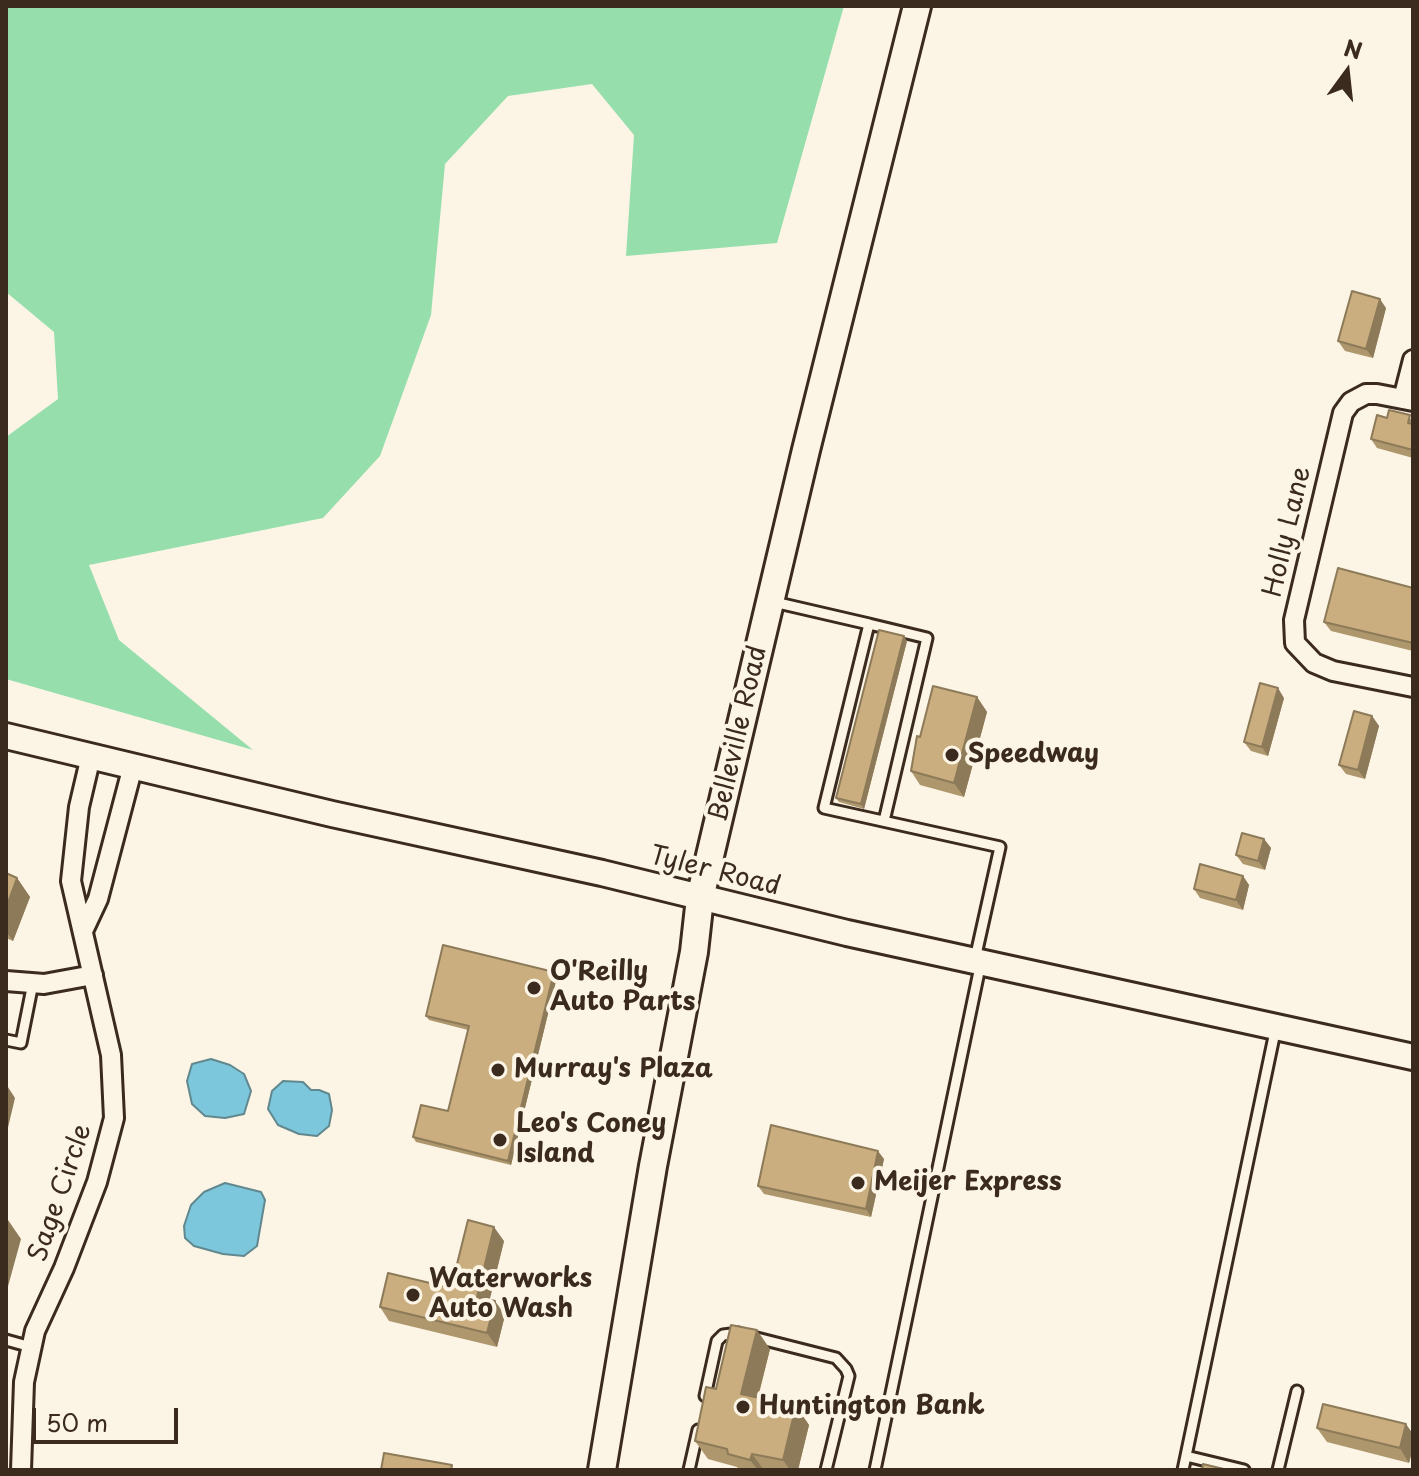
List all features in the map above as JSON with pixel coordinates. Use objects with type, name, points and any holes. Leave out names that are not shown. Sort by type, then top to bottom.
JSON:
[{"type":"main road","name":"Belleville Road","points":[[602,1470],[651,1176],[694,952],[700,898],[917,6]]},
{"type":"street","name":"Holly Lane","points":[[1413,360],[1408,400],[1366,394],[1351,402],[1343,413],[1294,620],[1295,643],[1314,663],[1333,671],[1413,687]]},
{"type":"street","name":"Tyler Road","points":[[6,736],[978,962],[1413,1057]]},
{"type":"street","name":"Sage Circle","points":[[21,1470],[24,1382],[35,1331],[64,1268],[97,1182],[114,1118],[111,1055],[71,881],[79,807],[91,756]]},
{"type":"street","points":[[83,931],[98,899],[133,766]]},
{"type":"street","points":[[6,981],[68,981],[93,975]]},
{"type":"lane","points":[[770,602],[927,638],[884,821]]},
{"type":"lane","points":[[869,624],[824,808],[1000,847],[875,1470]]},
{"type":"lane","points":[[6,1040],[21,1043],[33,983]]},
{"type":"lane","points":[[1183,1470],[1276,1027]]},
{"type":"lane","points":[[704,1401],[717,1341],[723,1335],[737,1333],[836,1358],[849,1376],[826,1470]]},
{"type":"lane","points":[[6,1340],[31,1347]]},
{"type":"lane","points":[[1278,1470],[1297,1391]]},
{"type":"lane","points":[[689,1470],[701,1415]]},
{"type":"lane","points":[[1186,1456],[1244,1470]]},
{"type":"green space","points":[[6,6],[844,6],[777,243],[626,256],[634,135],[592,84],[508,96],[445,164],[431,315],[380,456],[323,518],[89,565],[119,640],[253,750],[6,679],[6,437],[58,399],[54,332],[6,292]]},
{"type":"water","points":[[211,1059],[230,1065],[244,1074],[251,1091],[244,1114],[225,1118],[205,1116],[192,1104],[187,1081],[192,1064]]},
{"type":"water","points":[[283,1081],[303,1082],[311,1090],[329,1094],[332,1110],[329,1126],[317,1136],[299,1134],[278,1125],[268,1109],[272,1091]]},
{"type":"water","points":[[225,1183],[261,1192],[265,1200],[257,1246],[244,1256],[194,1246],[185,1238],[184,1226],[191,1205],[204,1192]]},
{"type":"building","points":[[1352,291],[1380,299],[1366,349],[1338,341]]},
{"type":"building","points":[[1389,410],[1410,415],[1408,423],[1413,424],[1413,450],[1371,439],[1377,415],[1387,418]]},
{"type":"building","points":[[1338,568],[1413,588],[1413,643],[1324,622]]},
{"type":"building","points":[[879,630],[904,636],[861,804],[836,798]]},
{"type":"building","points":[[1260,683],[1278,688],[1262,747],[1244,742]]},
{"type":"building","points":[[933,686],[977,697],[954,783],[911,771],[917,736],[920,737]]},
{"type":"building","points":[[1354,711],[1372,716],[1358,770],[1339,765]]},
{"type":"building","points":[[1242,833],[1264,839],[1258,861],[1236,855]]},
{"type":"building","points":[[1200,864],[1243,876],[1236,900],[1194,889]]},
{"type":"building","points":[[6,873],[17,878],[6,908]]},
{"type":"building","name":"Murray's Plaza","points":[[443,945],[554,972],[508,1161],[413,1137],[421,1105],[448,1111],[469,1026],[426,1016]]},
{"type":"building","points":[[771,1125],[878,1151],[866,1209],[758,1186]]},
{"type":"building","points":[[468,1220],[494,1227],[477,1297],[495,1301],[487,1333],[380,1307],[388,1273],[451,1288]]},
{"type":"building","points":[[731,1325],[757,1330],[741,1394],[796,1406],[783,1460],[752,1454],[750,1460],[728,1454],[727,1449],[695,1441],[706,1387],[716,1389]]},
{"type":"building","points":[[1323,1404],[1406,1424],[1400,1448],[1317,1428]]},
{"type":"building","points":[[384,1453],[452,1465],[451,1470],[381,1470]]},
{"type":"building","points":[[1203,1464],[1228,1470],[1202,1470]]},
{"type":"place","name":"Speedway","points":[[952,755]]},
{"type":"place","name":"O'Reilly Auto Parts","points":[[534,988]]},
{"type":"place","name":"Murray's Plaza","points":[[498,1070]]},
{"type":"place","name":"Leo's Coney Island","points":[[500,1140]]},
{"type":"place","name":"Meijer Express","points":[[858,1183]]},
{"type":"place","name":"Waterworks Auto Wash","points":[[413,1295]]},
{"type":"place","name":"Huntington Bank","points":[[743,1407]]}]
